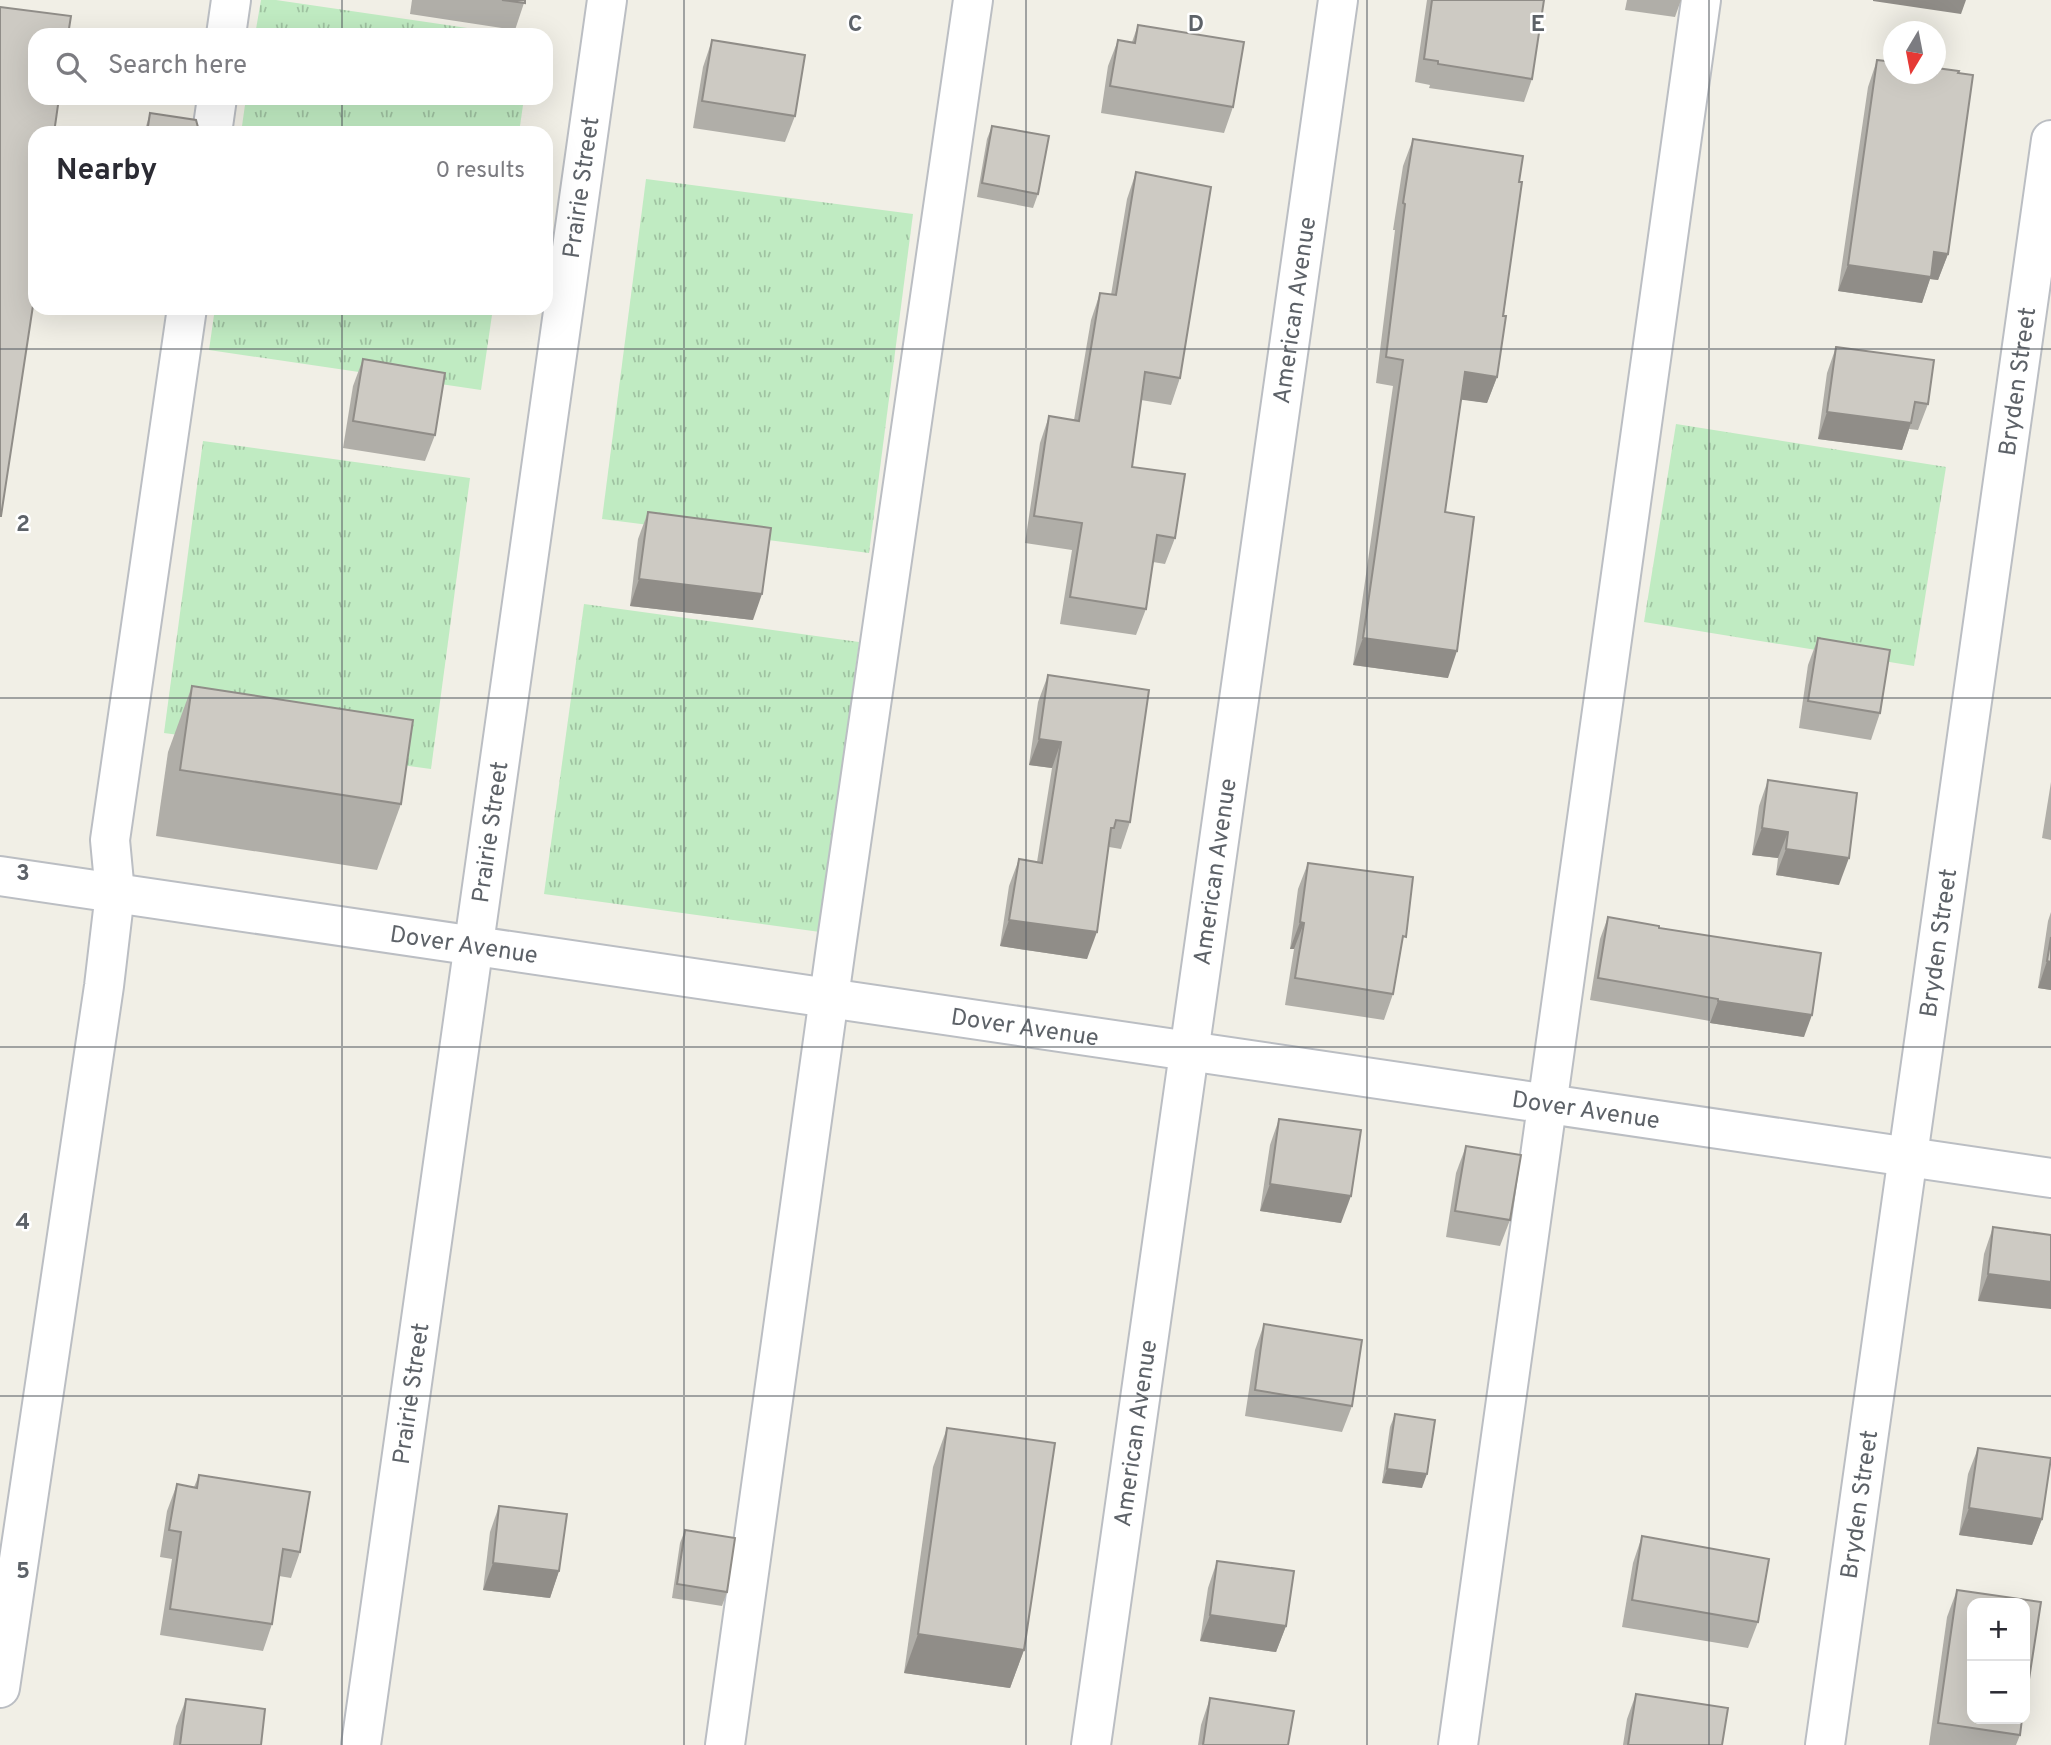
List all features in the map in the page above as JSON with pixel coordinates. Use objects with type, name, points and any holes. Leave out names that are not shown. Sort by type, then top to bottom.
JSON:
[{"type":"street","points":[[227,28],[231,0]]},
{"type":"street","name":"Prairie Street","points":[[361,1745],[607,0]]},
{"type":"street","points":[[725,1745],[829,998],[973,0]]},
{"type":"street","name":"American Avenue","points":[[1091,1745],[1338,0]]},
{"type":"street","points":[[1458,1745],[1701,0]]},
{"type":"street","points":[[213,126],[216,105]]},
{"type":"street","name":"Bryden Street","points":[[1825,1745],[2051,140]]},
{"type":"street","points":[[0,1688],[102,999],[115,893],[110,840],[186,315]]},
{"type":"street","name":"Dover Avenue","points":[[0,876],[2051,1178]]},
{"type":"green space","points":[[261,0],[276,0],[467,28],[256,28]]},
{"type":"green space","points":[[245,105],[523,105],[520,126],[242,126]]},
{"type":"green space","points":[[646,179],[913,214],[869,553],[602,519]]},
{"type":"green space","points":[[214,315],[492,315],[481,390],[209,350]]},
{"type":"green space","points":[[1676,424],[1946,467],[1914,666],[1644,622]]},
{"type":"green space","points":[[203,441],[470,478],[431,769],[164,733]]},
{"type":"green space","points":[[584,604],[859,642],[820,932],[544,894]]},
{"type":"building","points":[[502,0],[525,0],[525,3]]},
{"type":"building","points":[[1432,0],[1544,0],[1532,79],[1438,64],[1438,61],[1424,59]]},
{"type":"building","points":[[0,7],[71,16],[69,28],[28,28],[28,105],[58,105],[55,126],[28,126],[28,315],[32,315],[0,516]]},
{"type":"building","points":[[1138,25],[1244,42],[1233,107],[1110,86],[1118,40],[1135,43]]},
{"type":"building","points":[[712,40],[805,55],[795,116],[702,101]]},
{"type":"building","points":[[1877,60],[1883,61],[1883,84],[1946,84],[1946,69],[1973,75],[1948,254],[1934,252],[1931,277],[1848,265]]},
{"type":"building","points":[[150,113],[196,120],[198,126],[148,126]]},
{"type":"building","points":[[992,126],[1049,136],[1038,194],[982,183]]},
{"type":"building","points":[[1413,139],[1523,156],[1497,377],[1465,372],[1445,512],[1474,517],[1457,651],[1363,638],[1403,360],[1386,357]]},
{"type":"building","points":[[1136,172],[1211,187],[1180,378],[1145,372],[1132,467],[1185,474],[1175,538],[1157,535],[1146,609],[1070,597],[1082,523],[1034,516],[1049,416],[1079,421],[1100,293],[1116,295]]},
{"type":"building","points":[[1836,347],[1934,360],[1928,404],[1915,402],[1911,423],[1827,412]]},
{"type":"building","points":[[363,359],[445,373],[435,435],[353,421]]},
{"type":"building","points":[[648,512],[771,528],[762,594],[639,579]]},
{"type":"building","points":[[1818,638],[1890,650],[1880,713],[1808,701]]},
{"type":"building","points":[[1048,675],[1149,690],[1130,822],[1116,820],[1114,828],[1111,828],[1097,932],[1009,920],[1019,859],[1042,863],[1061,742],[1039,739]]},
{"type":"building","points":[[192,686],[413,720],[401,804],[180,770]]},
{"type":"building","points":[[1768,780],[1857,793],[1849,858],[1786,849],[1788,832],[1762,828]]},
{"type":"building","points":[[1308,863],[1413,877],[1406,937],[1403,936],[1393,994],[1295,978],[1304,923],[1300,922]]},
{"type":"building","points":[[1608,917],[1659,928],[1821,953],[1812,1015],[1718,1001],[1598,978]]},
{"type":"building","points":[[2051,937],[2051,962],[2047,961]]},
{"type":"building","points":[[1279,1119],[1361,1130],[1351,1196],[1270,1184]]},
{"type":"building","points":[[1466,1146],[1521,1155],[1510,1220],[1455,1211]]},
{"type":"building","points":[[1993,1227],[2051,1235],[2051,1282],[1988,1274]]},
{"type":"building","points":[[1264,1324],[1362,1340],[1352,1406],[1255,1390]]},
{"type":"building","points":[[1395,1414],[1435,1420],[1427,1474],[1387,1469]]},
{"type":"building","points":[[947,1428],[1055,1443],[1024,1650],[918,1634]]},
{"type":"building","points":[[1978,1448],[2051,1458],[2042,1519],[1969,1508]]},
{"type":"building","points":[[199,1475],[310,1492],[300,1552],[283,1549],[272,1624],[170,1609],[181,1532],[169,1530],[177,1484],[197,1488]]},
{"type":"building","points":[[499,1506],[567,1514],[559,1571],[493,1563]]},
{"type":"building","points":[[685,1530],[735,1538],[727,1592],[677,1584]]},
{"type":"building","points":[[1642,1536],[1769,1559],[1758,1622],[1632,1600]]},
{"type":"building","points":[[1217,1561],[1294,1571],[1286,1626],[1210,1615]]},
{"type":"building","points":[[1957,1590],[2013,1598],[1967,1598],[1967,1724],[2021,1724],[2020,1735],[1938,1723]]},
{"type":"building","points":[[2030,1600],[2041,1602],[2030,1673]]},
{"type":"building","points":[[1636,1694],[1728,1708],[1722,1745],[1628,1745]]},
{"type":"building","points":[[1210,1698],[1294,1711],[1288,1745],[1203,1745]]},
{"type":"building","points":[[186,1699],[265,1709],[261,1745],[180,1745]]}]
